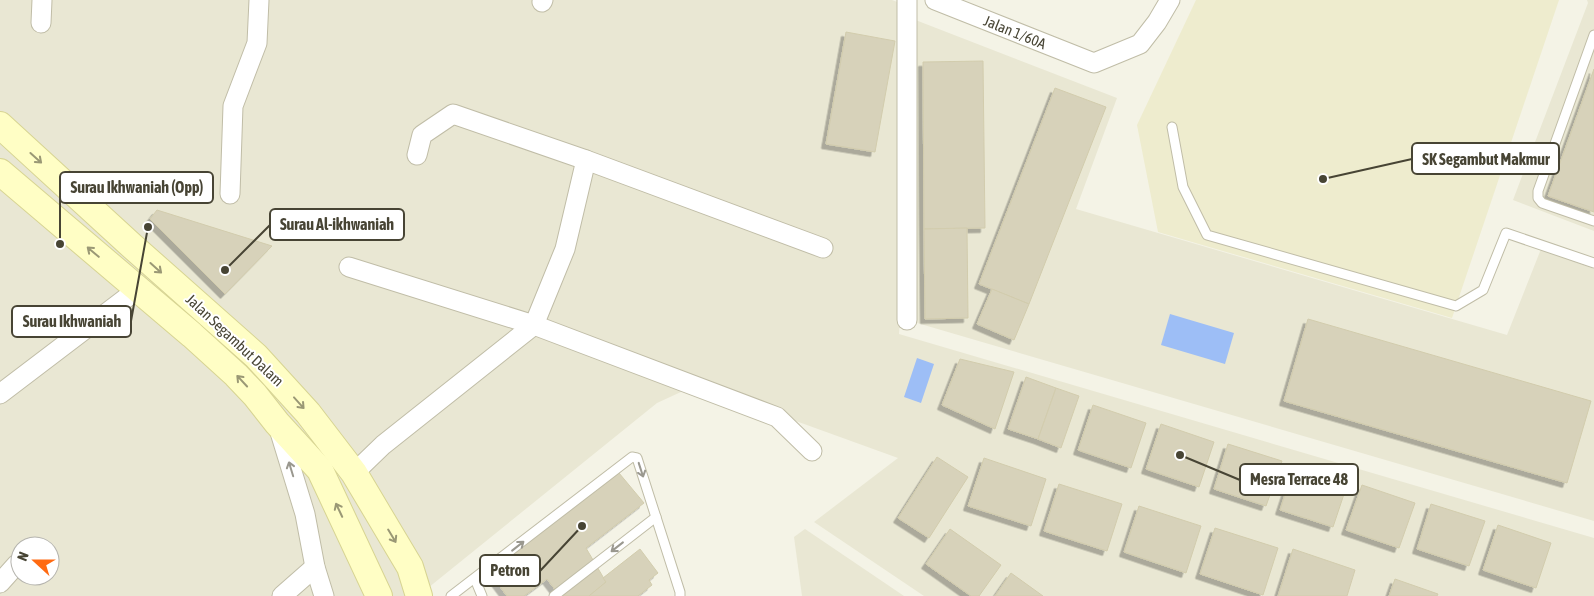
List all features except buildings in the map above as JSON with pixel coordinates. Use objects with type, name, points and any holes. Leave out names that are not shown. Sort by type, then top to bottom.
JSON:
[{"type":"street","points":[[40,23],[42,0]]},
{"type":"street","points":[[230,194],[233,106],[257,43],[259,0]]},
{"type":"street","points":[[907,0],[907,320]]},
{"type":"street","name":"Jalan 1/60A","points":[[935,0],[1094,63],[1140,44],[1158,22],[1170,0]]},
{"type":"street","points":[[417,155],[422,135],[453,114],[586,160],[823,248]]},
{"type":"street","name":"Jalan Segambut Dalam","points":[[0,125],[256,356],[308,413],[354,473],[410,568],[419,596]]},
{"type":"street","points":[[354,473],[382,445],[534,325],[565,249],[586,160]]},
{"type":"street","name":"Jalan Segambut Dalam","points":[[0,172],[138,289],[236,375],[255,395],[277,423],[320,470],[379,596]]},
{"type":"street","points":[[349,267],[534,325],[777,417],[812,451]]},
{"type":"street","points":[[0,394],[138,289]]},
{"type":"street","points":[[277,423],[305,514],[315,567],[324,596]]},
{"type":"street","points":[[282,596],[315,567]]},
{"type":"street","points":[[0,583],[10,572]]},
{"type":"lane","points":[[1594,35],[1538,191],[1538,198],[1542,203],[1594,221]]},
{"type":"lane","points":[[1172,127],[1184,187],[1207,235],[1456,306],[1483,290],[1506,233],[1530,243],[1594,263]]},
{"type":"lane","points":[[451,596],[632,457],[637,458],[680,596]]},
{"type":"lane","points":[[554,596],[656,517]]},
{"type":"lane","points":[[475,579],[482,596]]},
{"type":"shaded area","points":[[0,0],[892,0],[900,3],[900,14],[1117,98],[1076,209],[1507,335],[1541,249],[1594,269],[1594,521],[900,318],[899,334],[1594,538],[1594,596],[924,596],[814,522],[898,458],[696,385],[657,403],[418,596],[0,596]]},
{"type":"shaded area","points":[[1196,0],[1559,0],[1452,318],[1158,232],[1137,125]]},
{"type":"shaded area","points":[[1587,0],[1594,0],[1594,231],[1513,200],[1588,3]]},
{"type":"shaded area","points":[[805,529],[904,596],[802,596],[794,537]]},
{"type":"water","points":[[1170,314],[1234,333],[1225,364],[1161,345]]},
{"type":"water","points":[[917,358],[934,364],[921,403],[904,397]]},
{"type":"place","name":"SK Segambut Makmur","points":[[1323,179]]},
{"type":"place","name":"Surau Ikhwaniah","points":[[148,227]]},
{"type":"place","name":"Surau Ikhwaniah (Opp)","points":[[60,244]]},
{"type":"place","name":"Surau Al-ikhwaniah","points":[[225,270]]},
{"type":"place","name":"Mesra Terrace 48","points":[[1180,455]]},
{"type":"place","name":"Petron","points":[[582,526]]}]
